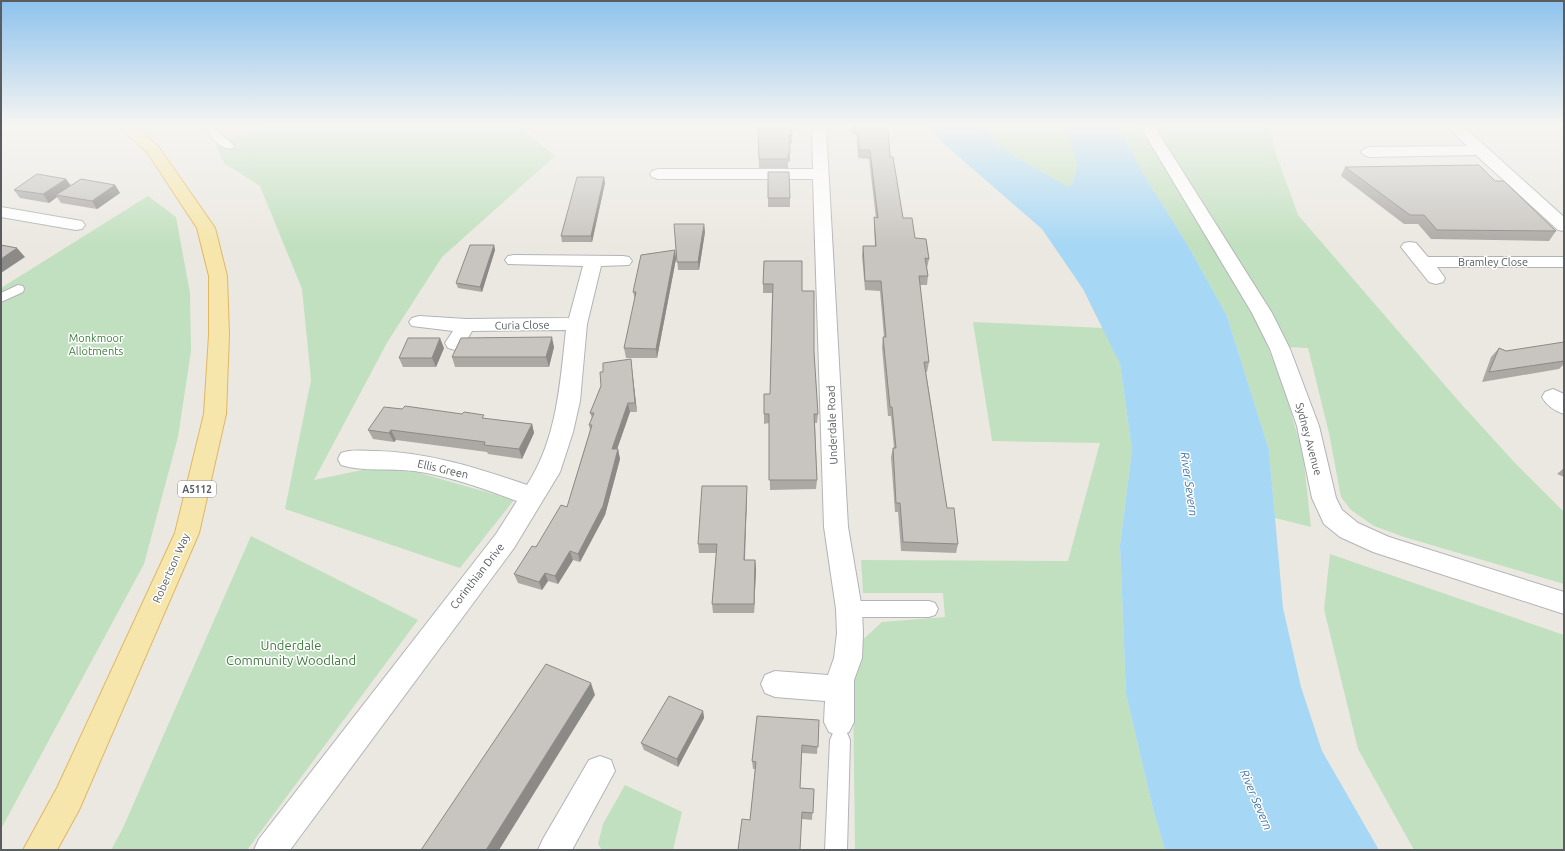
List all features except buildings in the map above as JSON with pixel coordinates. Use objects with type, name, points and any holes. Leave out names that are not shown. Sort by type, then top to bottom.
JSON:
[{"type":"main road","name":"Robertson Way","points":[[39,850],[68,799],[187,533],[215,414],[219,335],[218,276],[206,228],[164,166]]},
{"type":"street","name":"Underdale Road","points":[[821,166],[836,527],[849,609],[850,633],[848,658],[840,680],[839,689],[840,731]]},
{"type":"street","name":"Sydney Avenue","points":[[1171,166],[1262,313],[1280,349],[1308,426],[1324,498],[1333,517],[1349,530],[1382,545],[1564,603]]},
{"type":"street","points":[[1497,166],[1564,226]]},
{"type":"street","points":[[658,174],[821,174]]},
{"type":"street","points":[[1,212],[76,225]]},
{"type":"street","points":[[1410,247],[1436,278]]},
{"type":"street","points":[[514,260],[623,261]]},
{"type":"street","name":"Corinthian Drive","points":[[270,850],[504,541],[548,472],[562,432],[569,401],[577,324],[594,261]]},
{"type":"street","name":"Bramley Close","points":[[1423,262],[1564,262]]},
{"type":"street","name":"Curia Close","points":[[419,322],[466,325],[577,324]]},
{"type":"street","points":[[455,343],[466,325]]},
{"type":"street","name":"Ellis Green","points":[[349,459],[394,460],[424,463],[471,475],[533,497]]},
{"type":"street","points":[[775,684],[839,689]]},
{"type":"street","points":[[554,850],[600,771]]},
{"type":"lane","points":[[1,298],[18,289]]},
{"type":"lane","points":[[849,609],[929,609]]},
{"type":"lane","points":[[836,850],[840,731]]},
{"type":"green space","points":[[228,166],[544,166],[442,257],[388,341],[314,480],[367,469],[409,470],[514,500],[460,568],[285,509],[311,380],[302,289],[260,186]]},
{"type":"green space","points":[[1029,166],[1077,166],[1072,185],[1066,186],[1047,177]]},
{"type":"green space","points":[[1139,166],[1165,166],[1259,325],[1285,391],[1303,455],[1311,527],[1275,518],[1269,450],[1227,316],[1190,249]]},
{"type":"green space","points":[[1175,166],[1280,166],[1298,215],[1455,397],[1515,463],[1564,512],[1564,584],[1404,537],[1374,526],[1351,510],[1341,497],[1329,433],[1308,348],[1287,347]]},
{"type":"green space","name":"Monkmoor Allotments","points":[[148,196],[176,217],[190,293],[191,351],[178,437],[144,564],[1,829],[1,288]]},
{"type":"green space","points":[[973,322],[1103,328],[1120,364],[1132,450],[1120,545],[1126,694],[1152,805],[1165,850],[855,850],[853,686],[858,655],[858,644],[882,622],[945,617],[943,593],[863,593],[861,560],[1068,561],[1100,443],[992,441]]},
{"type":"green space","name":"Underdale Community Woodland","points":[[251,536],[418,620],[247,850],[111,850],[122,830]]},
{"type":"green space","points":[[1330,554],[1564,635],[1564,850],[1414,850],[1358,749],[1324,609]]},
{"type":"green space","points":[[625,785],[682,812],[673,850],[602,850],[598,844],[603,824]]},
{"type":"water","name":"River Severn","points":[[969,166],[1031,166],[1066,186],[1072,185],[1077,166],[1139,166],[1190,249],[1227,316],[1269,450],[1283,608],[1301,687],[1322,751],[1379,850],[1165,850],[1152,805],[1126,694],[1120,545],[1132,450],[1120,364],[1083,289],[1042,229]]}]
